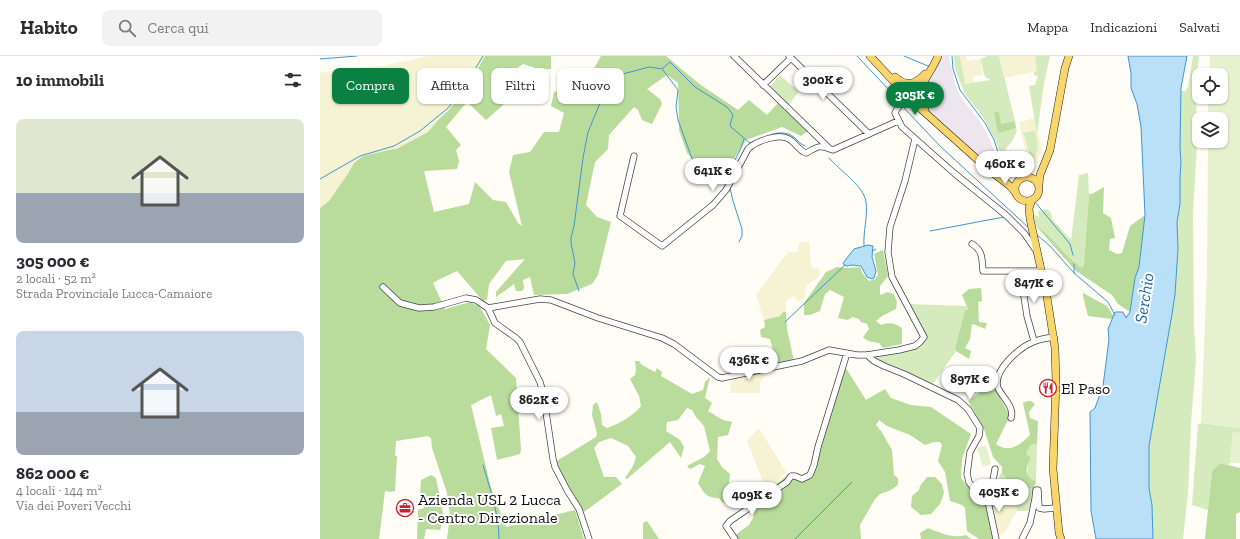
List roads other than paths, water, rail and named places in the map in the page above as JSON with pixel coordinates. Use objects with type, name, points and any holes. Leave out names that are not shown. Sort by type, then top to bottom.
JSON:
[{"type":"main road","points":[[870,56],[906,98],[931,118],[988,169],[1010,186],[1020,199],[1030,219]]},
{"type":"main road","points":[[906,98],[918,92],[920,82],[930,71],[938,56]]},
{"type":"main road","points":[[1020,199],[1025,201],[1032,200],[1039,194],[1040,175],[1050,150],[1065,68],[1069,56]]},
{"type":"main road","points":[[878,65],[902,83],[920,82]]},
{"type":"main road","points":[[920,82],[922,107],[931,118]]},
{"type":"main road","points":[[1029,177],[1044,164]]},
{"type":"main road","points":[[999,177],[1008,180],[1029,177],[1035,179],[1039,184]]},
{"type":"main road","points":[[1015,192],[1015,187],[1019,179]]},
{"type":"main road","points":[[1032,200],[1029,208],[1031,236],[1038,254],[1042,271],[1054,337],[1056,359],[1053,469],[1056,508],[1061,539]]},
{"type":"street","points":[[734,56],[818,136],[830,150]]},
{"type":"street","points":[[763,85],[790,57],[869,134]]},
{"type":"street","points":[[906,98],[896,109],[895,113],[902,127],[996,208],[1031,236]]},
{"type":"street","points":[[634,156],[620,216],[662,246],[713,205],[726,190],[752,144],[781,136],[791,140],[803,152],[806,153],[820,146],[833,150],[898,121]]},
{"type":"street","points":[[488,308],[540,299],[551,300],[598,318],[662,338],[674,344],[718,377],[722,378],[802,361],[829,350],[867,356],[915,346],[924,337],[892,277],[888,252],[890,227],[905,181],[915,139]]},
{"type":"street","points":[[972,244],[978,248],[981,254],[983,271],[1042,271]]},
{"type":"street","points":[[1020,271],[1027,316],[1034,341]]},
{"type":"street","points":[[383,287],[400,303],[419,308],[434,307],[466,298],[476,300],[488,308],[495,323],[520,342],[544,392],[552,459],[567,490],[579,509],[589,539]]},
{"type":"street","points":[[1011,418],[1012,412],[998,386],[1000,373],[1016,351],[1034,341],[1054,337]]},
{"type":"street","points":[[735,539],[726,526],[730,521],[787,482],[791,476],[796,476],[802,479],[810,475],[847,353]]},
{"type":"street","points":[[867,356],[884,366],[924,383],[958,400],[968,409],[980,428],[979,436],[970,452],[967,474],[969,482],[974,489],[982,493],[990,491],[995,469]]},
{"type":"street","points":[[1022,539],[1030,523],[1036,490],[1038,490],[1039,508],[1056,508]]},
{"type":"street","points":[[986,492],[996,539]]},
{"type":"water","name":"Serchio","points":[[1128,56],[1187,56],[1181,88],[1180,204],[1177,222],[1178,249],[1175,294],[1149,446],[1149,488],[1152,505],[1153,539],[1096,539],[1091,511],[1090,412],[1095,408],[1103,386],[1109,339],[1108,329],[1115,312],[1123,312],[1126,318],[1130,312],[1135,278],[1139,267],[1145,215],[1141,127],[1137,104],[1131,88],[1131,73]]},
{"type":"water","points":[[868,245],[873,246],[872,257],[876,271],[874,278],[872,279],[867,277],[861,266],[847,266],[843,263],[854,249]]},
{"type":"waterway","points":[[320,59],[357,56]]},
{"type":"waterway","points":[[320,179],[360,156],[394,146],[420,131],[448,108],[463,89],[483,56]]},
{"type":"waterway","points":[[857,56],[900,103]]},
{"type":"waterway","points":[[904,56],[929,66]]},
{"type":"waterway","points":[[952,56],[953,69],[960,90],[985,123],[994,140],[1002,164],[1007,169]]},
{"type":"waterway","points":[[663,68],[670,62],[695,87],[727,107],[733,115],[730,125],[731,127],[750,143],[753,142]]},
{"type":"waterway","points":[[579,291],[573,274],[575,263],[571,238],[588,132],[605,91],[619,75],[649,67],[663,69]]},
{"type":"waterway","points":[[663,70],[678,90],[676,107],[678,120],[698,175]]},
{"type":"waterway","points":[[903,107],[941,147],[1029,228]]},
{"type":"waterway","points":[[767,136],[778,133],[789,134],[805,146]]},
{"type":"waterway","points":[[726,183],[726,178],[744,139]]},
{"type":"waterway","points":[[829,158],[856,184],[864,196],[866,202],[864,246]]},
{"type":"waterway","points":[[730,188],[742,229],[742,236],[739,242]]},
{"type":"waterway","points":[[1035,202],[1070,244],[1073,255]]},
{"type":"waterway","points":[[930,231],[1004,217]]},
{"type":"waterway","points":[[1037,235],[1050,246],[1074,273],[1108,302],[1115,315]]},
{"type":"waterway","points":[[872,251],[876,249]]},
{"type":"waterway","points":[[1074,264],[1074,273]]},
{"type":"waterway","points":[[785,322],[845,265]]},
{"type":"waterway","points":[[483,465],[496,511],[499,539]]},
{"type":"waterway","points":[[795,539],[852,482]]},
{"type":"place","name":"El Paso","points":[[1048,388]]},
{"type":"place","name":"Azienda USL 2 Lucca - Centro Direzionale","points":[[405,508]]}]
